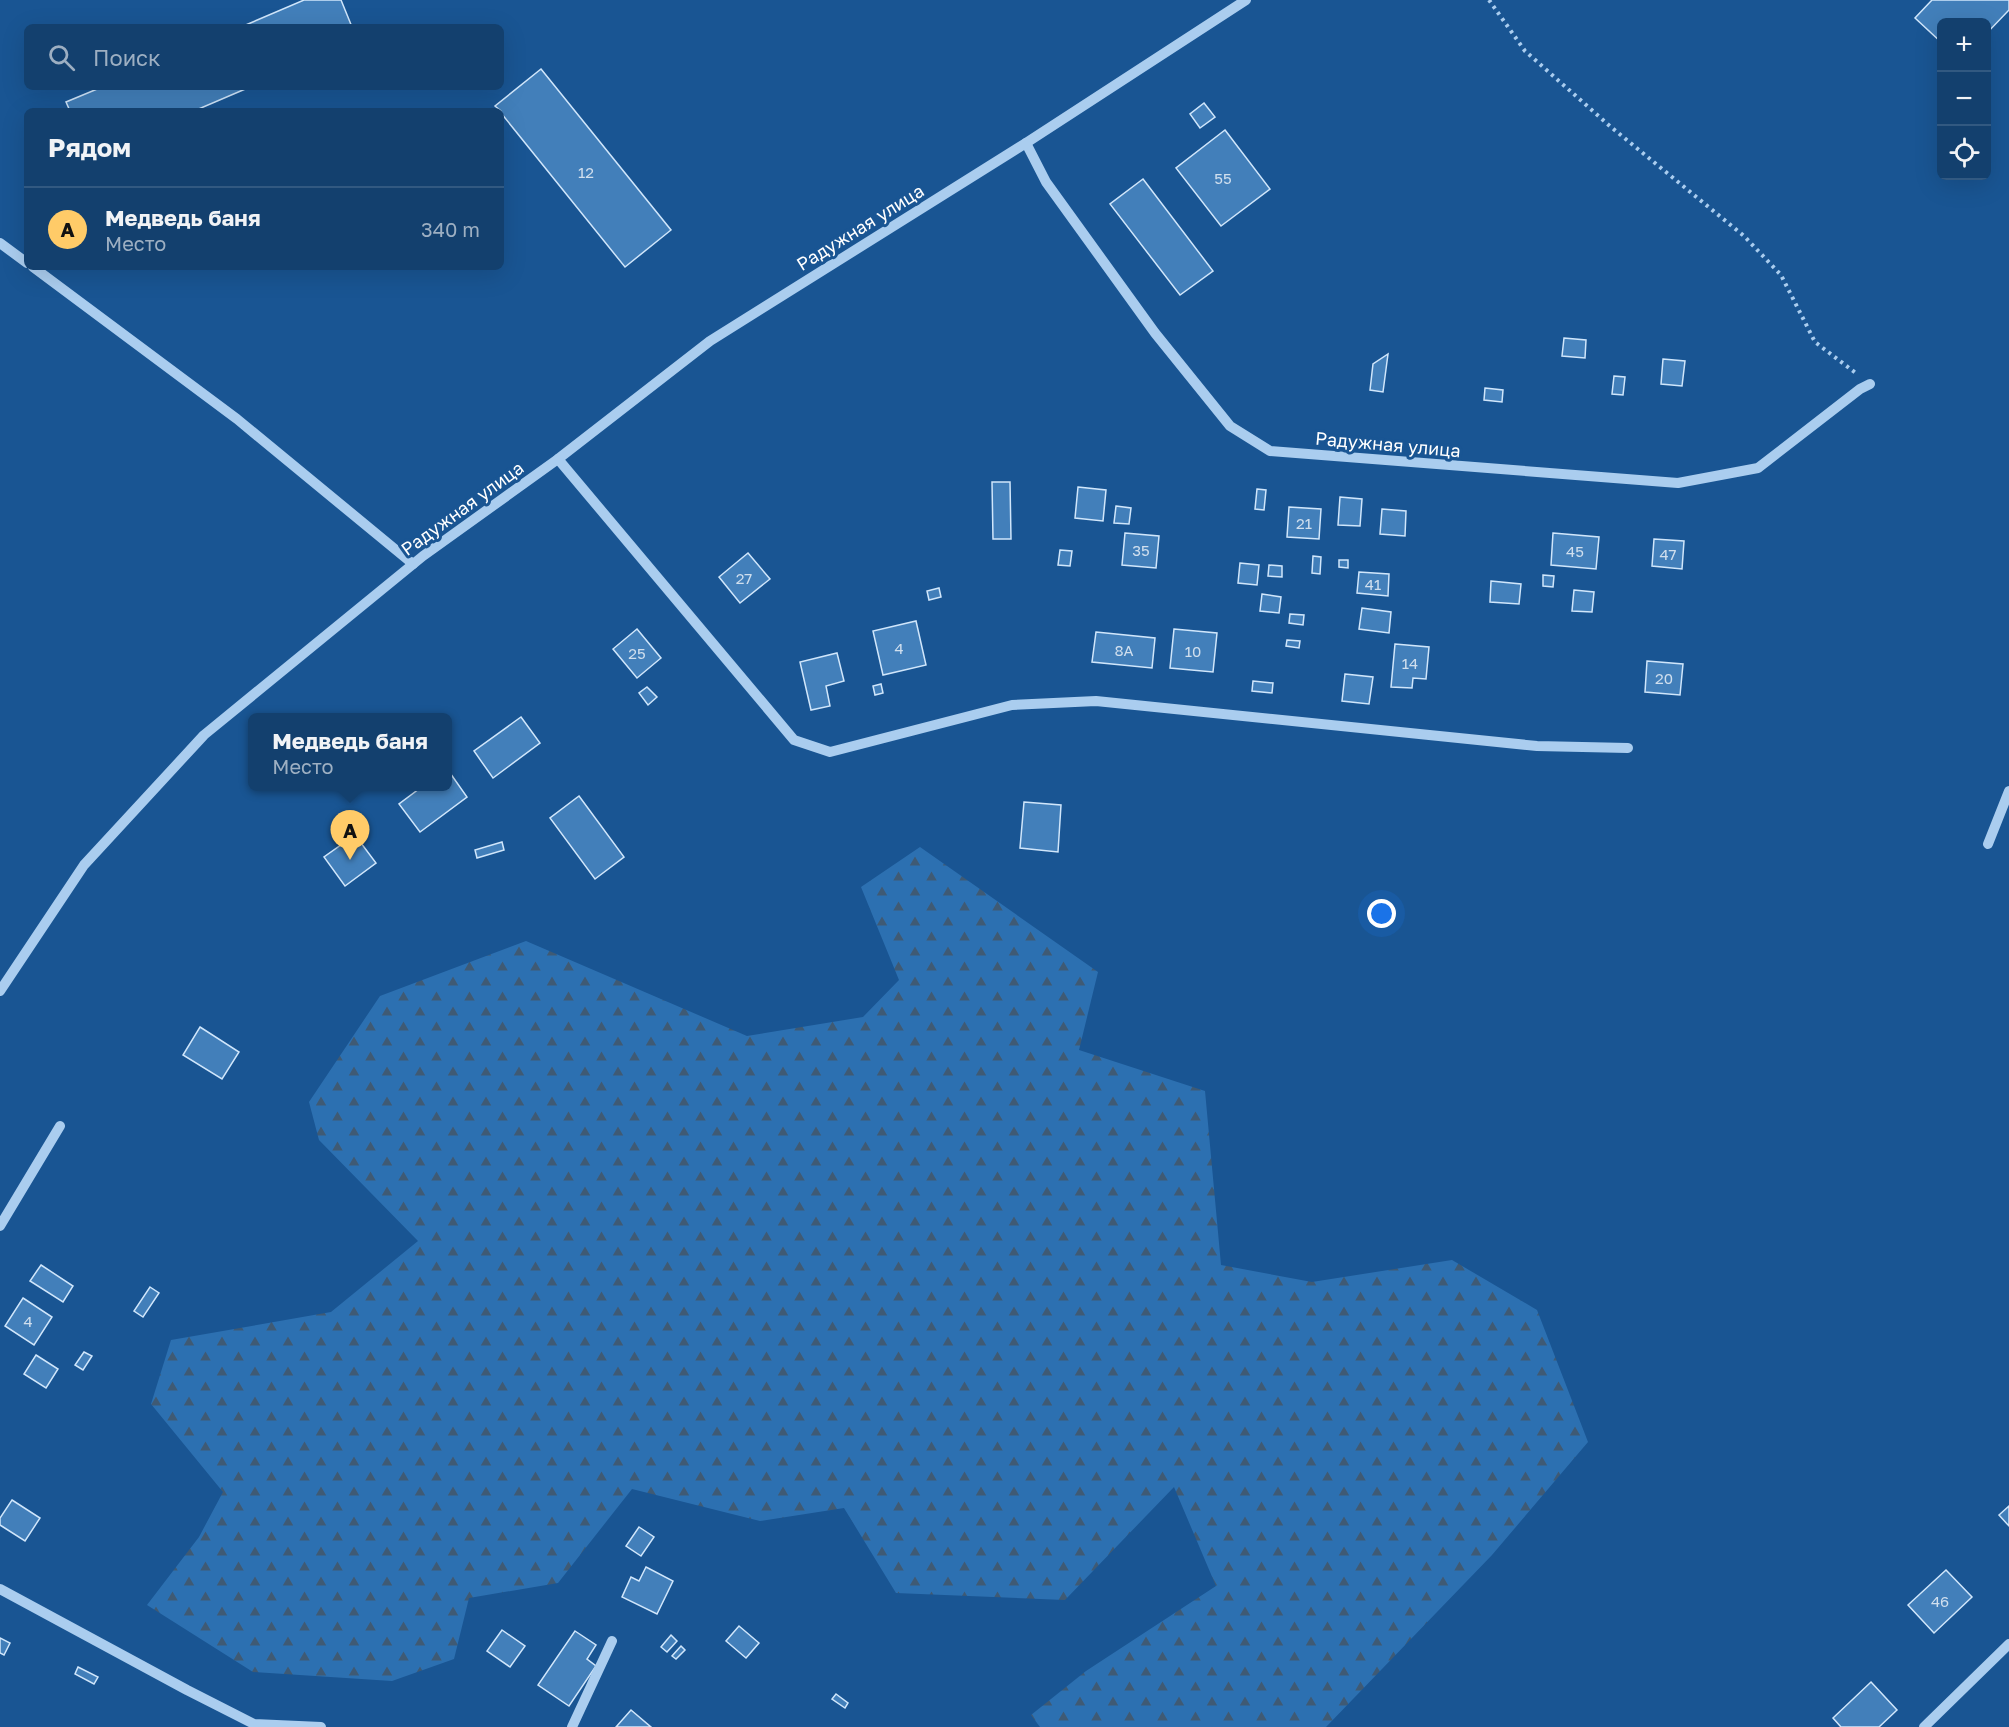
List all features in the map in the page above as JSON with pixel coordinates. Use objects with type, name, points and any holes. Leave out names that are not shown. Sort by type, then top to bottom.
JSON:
[{"type":"street","name":"Радужная улица","points":[[0,992],[84,865],[204,735],[413,564],[558,459],[710,341],[1026,143],[1246,0]]},
{"type":"street","name":"Радужная улица","points":[[1026,143],[1046,182],[1155,333],[1230,426],[1270,451],[1678,483],[1758,468],[1870,384]]},
{"type":"street","points":[[0,243],[24,261]]},
{"type":"street","points":[[37,270],[237,419],[413,564]]},
{"type":"street","points":[[558,459],[794,740],[830,752],[1012,705],[1096,701],[1537,746],[1628,748]]},
{"type":"street","points":[[1988,844],[2009,791]]},
{"type":"street","points":[[0,1226],[60,1126]]},
{"type":"street","points":[[0,1589],[255,1724],[321,1727]]},
{"type":"street","points":[[572,1727],[612,1641]]},
{"type":"street","points":[[1924,1727],[2009,1644]]},
{"type":"path","points":[[1489,0],[1525,51],[1611,127],[1743,236],[1781,275],[1815,342],[1870,384]]},
{"type":"green space","points":[[920,847],[1098,972],[1079,1050],[1205,1091],[1221,1265],[1312,1282],[1452,1260],[1537,1310],[1588,1442],[1492,1555],[1326,1727],[1040,1727],[1031,1715],[1086,1671],[1216,1586],[1174,1487],[1065,1600],[896,1593],[844,1508],[760,1521],[632,1489],[558,1583],[469,1598],[454,1659],[392,1681],[253,1672],[147,1605],[199,1537],[223,1492],[151,1404],[171,1340],[331,1312],[418,1241],[319,1140],[309,1102],[380,996],[526,941],[747,1036],[863,1017],[899,980],[861,887]]},
{"type":"building","points":[[304,0],[341,0],[351,24],[248,24]]},
{"type":"building","points":[[1932,0],[2009,0],[2009,10],[1991,29],[1991,18],[1937,18],[1937,38],[1915,18]]},
{"type":"building","points":[[541,69],[671,230],[625,267],[504,117],[504,108],[495,106]]},
{"type":"building","points":[[95,90],[243,90],[201,108],[69,108],[66,102]]},
{"type":"building","points":[[1204,103],[1215,117],[1200,128],[1190,114]]},
{"type":"building","points":[[1225,130],[1270,189],[1221,226],[1176,168]]},
{"type":"building","points":[[1143,179],[1213,271],[1180,295],[1110,204]]},
{"type":"building","points":[[1564,338],[1586,340],[1585,358],[1562,356]]},
{"type":"building","points":[[1388,354],[1383,392],[1370,390],[1373,364]]},
{"type":"building","points":[[1663,359],[1685,361],[1682,386],[1661,384]]},
{"type":"building","points":[[1614,376],[1625,377],[1623,395],[1612,394]]},
{"type":"building","points":[[1485,388],[1503,390],[1502,402],[1484,400]]},
{"type":"building","points":[[992,482],[1010,482],[1011,539],[993,539]]},
{"type":"building","points":[[1078,487],[1106,490],[1103,521],[1075,518]]},
{"type":"building","points":[[1257,489],[1266,490],[1264,510],[1255,509]]},
{"type":"building","points":[[1340,497],[1362,499],[1360,526],[1338,525]]},
{"type":"building","points":[[1116,506],[1131,508],[1129,524],[1114,523]]},
{"type":"building","points":[[1289,507],[1321,509],[1319,539],[1287,537]]},
{"type":"building","points":[[1382,509],[1406,511],[1405,536],[1380,534]]},
{"type":"building","points":[[1125,533],[1159,536],[1156,568],[1122,565]]},
{"type":"building","points":[[1553,533],[1599,537],[1596,569],[1551,565]]},
{"type":"building","points":[[1654,539],[1684,541],[1682,569],[1652,566]]},
{"type":"building","points":[[1060,550],[1072,551],[1070,566],[1058,565]]},
{"type":"building","points":[[748,553],[770,579],[740,603],[719,577]]},
{"type":"building","points":[[1313,556],[1321,557],[1320,574],[1312,573]]},
{"type":"building","points":[[1339,560],[1348,560],[1348,568],[1339,567]]},
{"type":"building","points":[[1240,563],[1259,565],[1257,585],[1238,583]]},
{"type":"building","points":[[1269,565],[1282,566],[1282,577],[1268,576]]},
{"type":"building","points":[[1359,572],[1389,574],[1388,596],[1357,593]]},
{"type":"building","points":[[1543,575],[1554,576],[1553,587],[1543,586]]},
{"type":"building","points":[[1491,581],[1521,584],[1519,604],[1490,602]]},
{"type":"building","points":[[939,588],[941,597],[929,600],[927,591]]},
{"type":"building","points":[[1574,590],[1594,592],[1592,612],[1572,611]]},
{"type":"building","points":[[1262,594],[1281,597],[1279,613],[1260,611]]},
{"type":"building","points":[[1362,608],[1391,612],[1389,633],[1359,629]]},
{"type":"building","points":[[1290,614],[1304,615],[1303,625],[1289,623]]},
{"type":"building","points":[[916,621],[926,665],[883,675],[873,631]]},
{"type":"building","points":[[637,629],[661,658],[637,678],[613,649]]},
{"type":"building","points":[[1174,629],[1217,633],[1213,672],[1170,668]]},
{"type":"building","points":[[1096,632],[1155,638],[1152,668],[1092,662]]},
{"type":"building","points":[[1287,640],[1300,641],[1299,648],[1286,646]]},
{"type":"building","points":[[1395,644],[1429,647],[1426,679],[1413,678],[1412,688],[1391,687]]},
{"type":"building","points":[[837,653],[844,681],[826,686],[830,706],[811,710],[800,662]]},
{"type":"building","points":[[1647,661],[1683,664],[1680,695],[1645,692]]},
{"type":"building","points":[[1345,674],[1373,677],[1369,704],[1342,701]]},
{"type":"building","points":[[1253,681],[1273,683],[1272,693],[1252,691]]},
{"type":"building","points":[[881,684],[883,693],[875,695],[873,686]]},
{"type":"building","points":[[647,687],[657,697],[648,705],[639,693]]},
{"type":"building","points":[[521,717],[540,743],[493,778],[474,751]]},
{"type":"building","points":[[452,776],[467,797],[420,832],[399,804],[416,791],[452,791]]},
{"type":"building","points":[[579,796],[624,857],[595,879],[550,818]]},
{"type":"building","points":[[1024,802],[1061,805],[1058,852],[1020,848]]},
{"type":"building","points":[[355,835],[376,863],[345,886],[324,857]]},
{"type":"building","points":[[502,842],[504,850],[477,858],[475,850]]},
{"type":"building","points":[[200,1027],[239,1052],[222,1079],[183,1055]]},
{"type":"building","points":[[41,1265],[73,1286],[63,1302],[30,1281]]},
{"type":"building","points":[[150,1287],[159,1293],[143,1317],[134,1311]]},
{"type":"building","points":[[23,1298],[52,1317],[34,1345],[5,1326]]},
{"type":"building","points":[[84,1352],[92,1356],[83,1370],[75,1365]]},
{"type":"building","points":[[36,1355],[58,1369],[46,1388],[24,1374]]},
{"type":"building","points":[[12,1500],[40,1518],[25,1541],[0,1525],[0,1518]]},
{"type":"building","points":[[2009,1506],[2009,1526],[1999,1515]]},
{"type":"building","points":[[639,1527],[654,1537],[641,1556],[626,1546]]},
{"type":"building","points":[[646,1567],[673,1581],[657,1614],[622,1597],[631,1577],[639,1581]]},
{"type":"building","points":[[1946,1570],[1972,1597],[1934,1633],[1908,1605]]},
{"type":"building","points":[[739,1626],[759,1643],[746,1658],[726,1641]]},
{"type":"building","points":[[502,1630],[525,1646],[510,1667],[487,1651]]},
{"type":"building","points":[[575,1631],[596,1645],[587,1659],[596,1666],[569,1706],[538,1685]]},
{"type":"building","points":[[671,1635],[677,1641],[667,1652],[661,1647]]},
{"type":"building","points":[[0,1638],[10,1643],[4,1655],[0,1653]]},
{"type":"building","points":[[681,1646],[685,1650],[676,1659],[672,1656]]},
{"type":"building","points":[[78,1667],[98,1677],[94,1684],[75,1674]]},
{"type":"building","points":[[1871,1682],[1897,1710],[1879,1727],[1841,1727],[1833,1718]]},
{"type":"building","points":[[836,1694],[848,1703],[845,1708],[832,1699]]},
{"type":"building","points":[[631,1710],[651,1727],[616,1727]]},
{"type":"place","name":"Медведь баня","points":[[350,860]]}]
